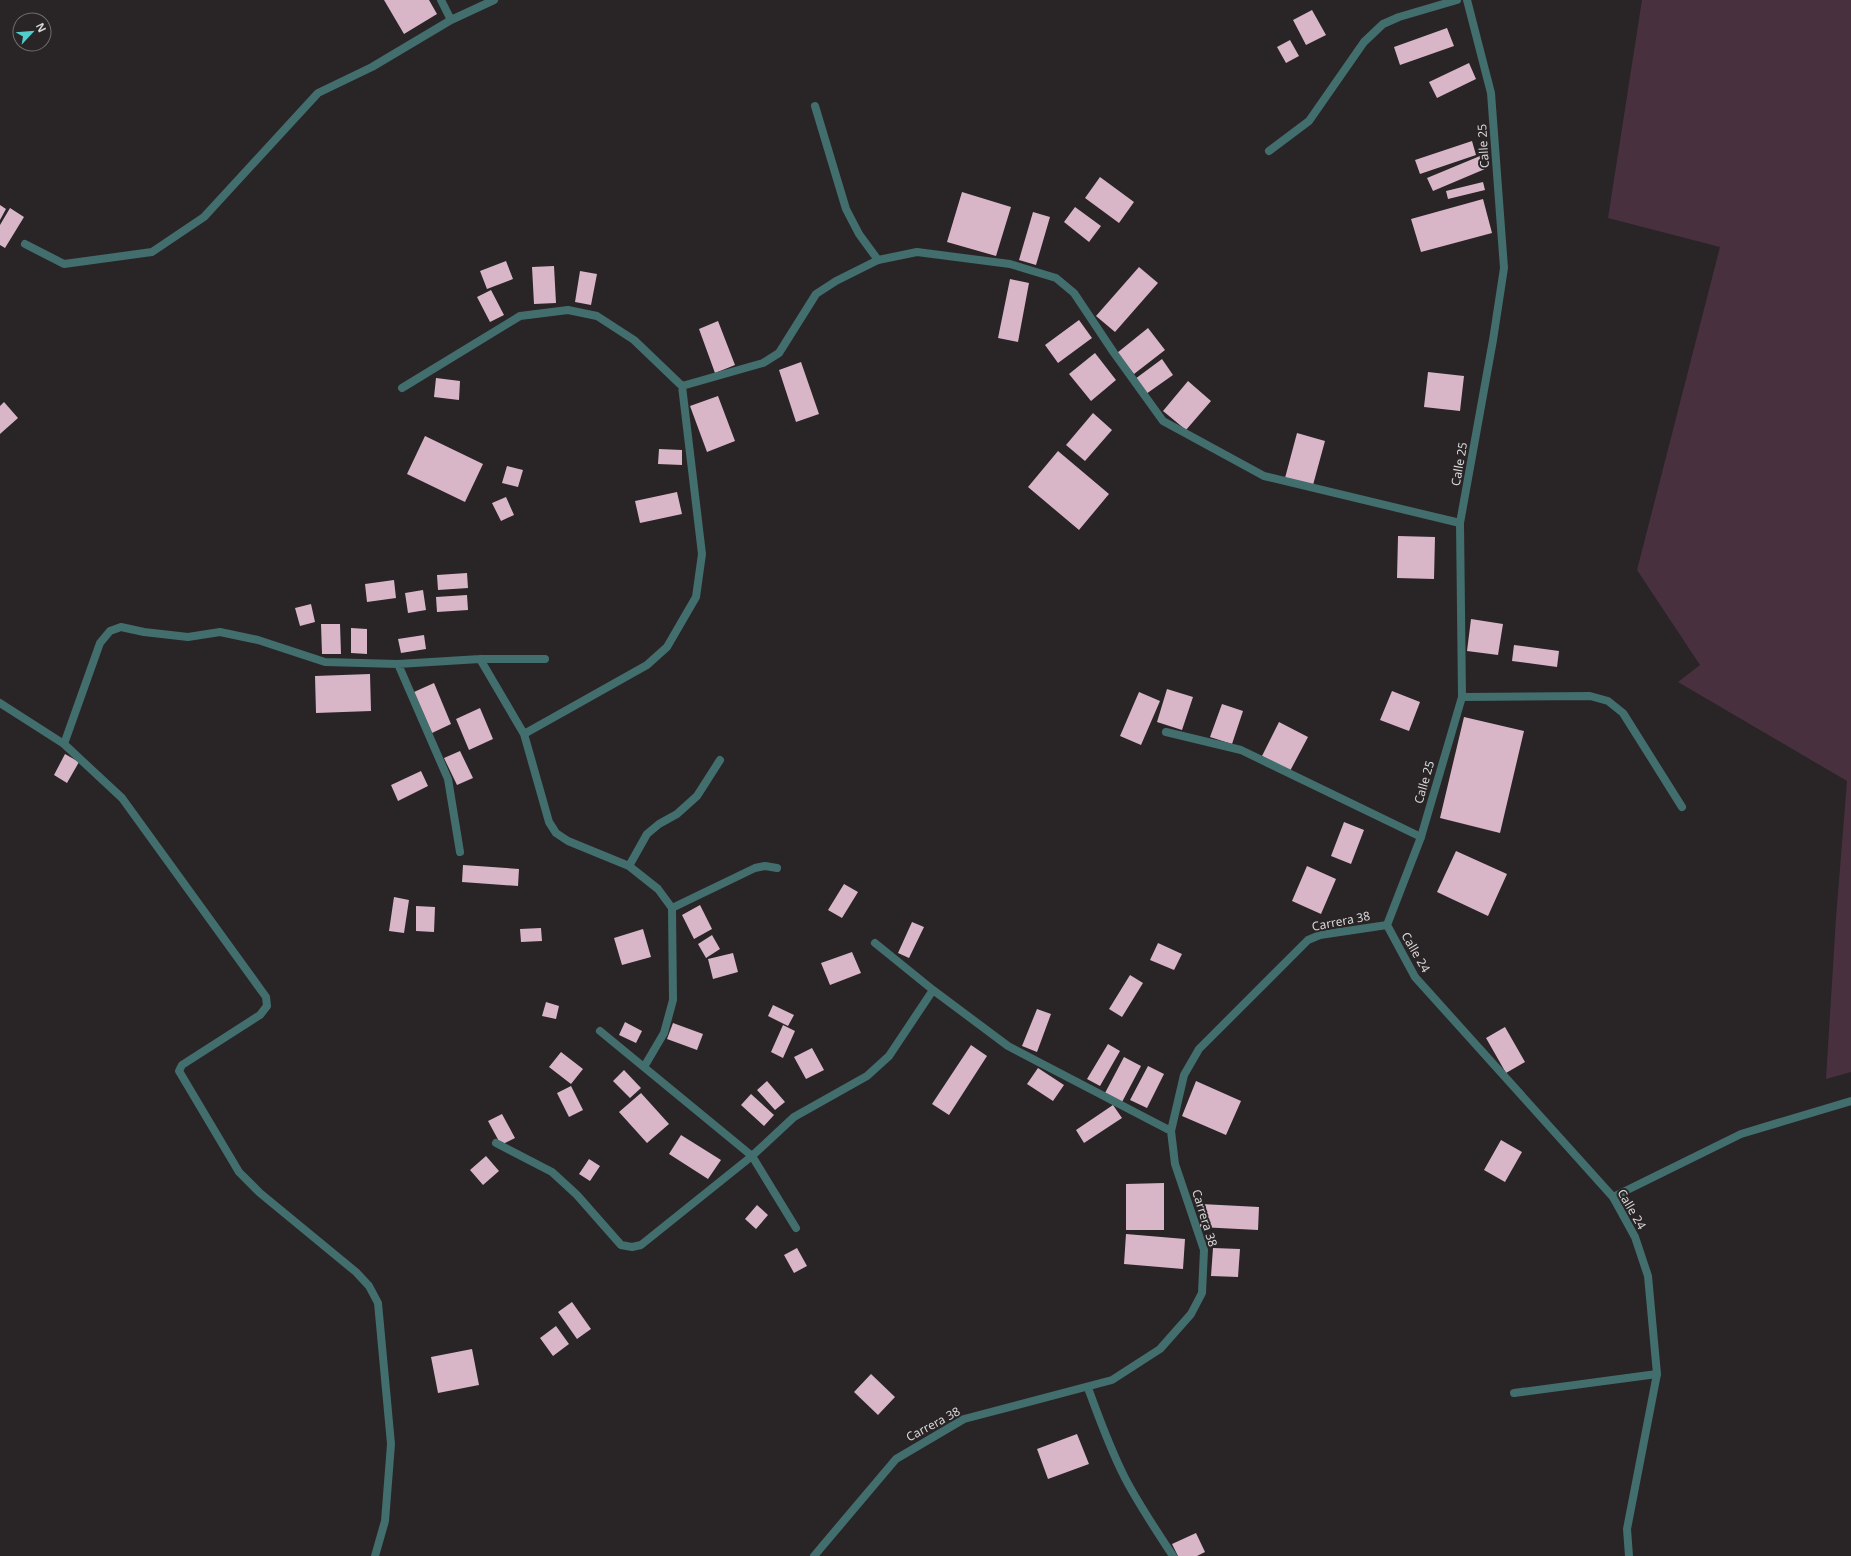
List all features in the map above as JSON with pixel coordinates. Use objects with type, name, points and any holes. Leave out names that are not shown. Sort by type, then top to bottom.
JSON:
[{"type":"street","points":[[442,0],[451,20]]},
{"type":"street","points":[[25,244],[64,264],[152,252],[204,217],[318,93],[372,67],[451,20],[494,0]]},
{"type":"street","points":[[1269,151],[1309,121],[1364,42],[1383,24],[1399,17],[1457,0]]},
{"type":"street","name":"Calle 25","points":[[1387,925],[1421,837],[1462,697],[1460,523],[1492,348],[1504,268],[1491,93],[1467,0]]},
{"type":"street","points":[[815,106],[846,209],[859,234],[878,260]]},
{"type":"street","points":[[682,386],[763,362],[774,356],[790,338],[816,294],[836,281],[878,260],[917,252],[1010,264],[1056,278],[1074,293],[1114,353],[1163,421],[1264,476],[1460,523]]},
{"type":"street","points":[[402,388],[520,316],[568,310],[597,316],[634,340],[682,386],[702,554],[696,597],[667,647],[647,665],[524,734]]},
{"type":"street","points":[[64,744],[100,643],[110,631],[121,627],[144,632],[188,637],[220,632],[258,640],[325,662],[398,664],[480,659],[545,659]]},
{"type":"street","points":[[480,659],[524,734],[549,822],[556,833],[568,841],[629,866],[658,889],[672,908],[673,1000],[664,1033],[644,1067]]},
{"type":"street","points":[[398,664],[448,779],[460,852]]},
{"type":"street","points":[[1462,697],[1590,696],[1608,701],[1623,713],[1682,806]]},
{"type":"street","points":[[0,703],[64,744],[122,798],[266,997],[267,1006],[260,1015],[182,1065],[179,1071],[239,1172],[260,1193],[356,1272],[369,1286],[378,1303],[391,1444],[385,1521],[375,1556]]},
{"type":"street","points":[[1166,732],[1241,750],[1421,837]]},
{"type":"street","points":[[629,866],[647,834],[659,824],[677,814],[697,796],[720,760]]},
{"type":"street","points":[[672,908],[755,868],[765,866],[777,868]]},
{"type":"street","name":"Carrera 38","points":[[814,1556],[896,1459],[924,1441],[964,1419],[1088,1388],[1112,1380],[1160,1349],[1191,1314],[1202,1293],[1204,1250],[1175,1164],[1171,1131],[1184,1075],[1199,1049],[1308,940],[1320,935],[1387,925]]},
{"type":"street","name":"Calle 24","points":[[1387,925],[1415,977],[1613,1197],[1635,1237],[1648,1276],[1657,1374],[1627,1529],[1629,1556]]},
{"type":"street","points":[[875,943],[933,990],[1008,1046],[1171,1131]]},
{"type":"street","points":[[496,1143],[552,1172],[577,1195],[621,1244],[632,1247],[641,1245],[752,1156],[794,1117],[867,1076],[889,1056],[933,990]]},
{"type":"street","points":[[600,1031],[752,1156],[796,1228]]},
{"type":"street","points":[[1613,1197],[1740,1134],[1851,1101]]},
{"type":"street","points":[[1514,1393],[1657,1374]]},
{"type":"street","points":[[1088,1388],[1107,1438],[1125,1478],[1144,1512],[1173,1556]]},
{"type":"shaded area","points":[[1642,0],[1851,0],[1851,1072],[1826,1079],[1836,918],[1847,781],[1678,682],[1700,665],[1637,570],[1720,247],[1608,218]]},
{"type":"building","points":[[384,0],[429,0],[437,14],[404,34]]},
{"type":"building","points":[[1312,10],[1326,35],[1306,45],[1293,20]]},
{"type":"building","points":[[1447,28],[1454,46],[1400,65],[1394,47]]},
{"type":"building","points":[[1290,40],[1299,56],[1286,63],[1277,47]]},
{"type":"building","points":[[1469,63],[1476,79],[1437,98],[1429,82]]},
{"type":"building","points":[[1472,141],[1476,155],[1420,174],[1415,160]]},
{"type":"building","points":[[1480,156],[1485,169],[1433,191],[1427,178]]},
{"type":"building","points":[[1100,177],[1134,202],[1119,223],[1085,198]]},
{"type":"building","points":[[1483,182],[1485,190],[1448,199],[1446,191]]},
{"type":"building","points":[[962,192],[1011,207],[996,256],[947,242]]},
{"type":"building","points":[[1483,199],[1492,233],[1421,252],[1411,219]]},
{"type":"building","points":[[0,205],[6,209],[0,220]]},
{"type":"building","points":[[1075,207],[1101,226],[1089,242],[1064,222]]},
{"type":"building","points":[[10,208],[24,217],[5,248],[0,245],[0,225]]},
{"type":"building","points":[[1033,212],[1050,217],[1036,265],[1019,260]]},
{"type":"building","points":[[506,261],[513,279],[487,289],[480,271]]},
{"type":"building","points":[[554,266],[556,303],[534,304],[532,267]]},
{"type":"building","points":[[1139,267],[1158,283],[1115,332],[1096,316]]},
{"type":"building","points":[[580,271],[597,274],[591,305],[575,302]]},
{"type":"building","points":[[1010,279],[1029,283],[1018,342],[998,338]]},
{"type":"building","points":[[491,290],[504,315],[490,322],[477,297]]},
{"type":"building","points":[[1079,320],[1092,338],[1058,363],[1045,345]]},
{"type":"building","points":[[718,321],[735,365],[715,373],[699,329]]},
{"type":"building","points":[[1148,328],[1165,350],[1134,374],[1117,353]]},
{"type":"building","points":[[1095,353],[1116,380],[1091,401],[1069,374]]},
{"type":"building","points":[[1162,359],[1173,375],[1146,394],[1135,379]]},
{"type":"building","points":[[801,362],[819,414],[796,422],[779,370]]},
{"type":"building","points":[[1428,372],[1464,376],[1460,411],[1424,407]]},
{"type":"building","points":[[436,378],[460,381],[459,400],[434,397]]},
{"type":"building","points":[[1188,381],[1211,401],[1186,430],[1163,411]]},
{"type":"building","points":[[718,396],[735,441],[707,452],[690,406]]},
{"type":"building","points":[[4,402],[18,418],[0,434],[0,406]]},
{"type":"building","points":[[1093,413],[1112,430],[1085,461],[1066,445]]},
{"type":"building","points":[[1297,433],[1325,441],[1313,485],[1285,478]]},
{"type":"building","points":[[425,436],[483,464],[465,502],[407,474]]},
{"type":"building","points":[[659,449],[682,450],[682,465],[658,464]]},
{"type":"building","points":[[1058,451],[1109,494],[1079,530],[1028,487]]},
{"type":"building","points":[[507,466],[523,470],[518,487],[502,483]]},
{"type":"building","points":[[677,492],[682,514],[640,523],[635,501]]},
{"type":"building","points":[[506,497],[514,515],[501,521],[492,503]]},
{"type":"building","points":[[1398,536],[1435,537],[1434,579],[1397,578]]},
{"type":"building","points":[[467,573],[468,588],[438,590],[437,575]]},
{"type":"building","points":[[394,580],[396,598],[367,602],[365,584]]},
{"type":"building","points":[[423,590],[426,610],[408,613],[405,593]]},
{"type":"building","points":[[467,595],[468,610],[437,612],[436,597]]},
{"type":"building","points":[[311,604],[315,622],[300,626],[295,608]]},
{"type":"building","points":[[1471,619],[1503,624],[1498,655],[1467,651]]},
{"type":"building","points":[[321,624],[340,624],[341,654],[322,654]]},
{"type":"building","points":[[351,628],[367,629],[367,654],[351,653]]},
{"type":"building","points":[[424,635],[426,649],[401,653],[398,639]]},
{"type":"building","points":[[1514,645],[1559,651],[1557,667],[1512,661]]},
{"type":"building","points":[[370,674],[371,711],[316,713],[315,676]]},
{"type":"building","points":[[434,683],[451,724],[432,733],[414,692]]},
{"type":"building","points":[[1167,689],[1193,697],[1182,730],[1157,722]]},
{"type":"building","points":[[1392,691],[1420,702],[1409,731],[1380,720]]},
{"type":"building","points":[[1139,692],[1160,701],[1141,745],[1120,736]]},
{"type":"building","points":[[1222,704],[1243,711],[1232,744],[1210,737]]},
{"type":"building","points":[[480,708],[493,739],[469,750],[456,719]]},
{"type":"building","points":[[1464,717],[1524,731],[1500,833],[1440,818]]},
{"type":"building","points":[[1279,722],[1308,737],[1290,771],[1262,756]]},
{"type":"building","points":[[460,751],[473,778],[457,785],[444,758]]},
{"type":"building","points":[[65,754],[79,762],[67,783],[54,775]]},
{"type":"building","points":[[421,771],[428,786],[398,801],[391,785]]},
{"type":"building","points":[[1344,822],[1364,830],[1351,864],[1331,856]]},
{"type":"building","points":[[1456,851],[1507,874],[1488,916],[1437,892]]},
{"type":"building","points":[[463,865],[519,869],[518,886],[462,882]]},
{"type":"building","points":[[1307,866],[1336,879],[1321,914],[1292,901]]},
{"type":"building","points":[[844,884],[858,892],[842,918],[828,910]]},
{"type":"building","points":[[394,897],[409,900],[404,933],[389,931]]},
{"type":"building","points":[[700,905],[712,929],[694,939],[682,915]]},
{"type":"building","points":[[416,906],[435,907],[434,932],[416,931]]},
{"type":"building","points":[[912,922],[924,927],[909,958],[898,953]]},
{"type":"building","points":[[541,928],[542,941],[521,942],[520,929]]},
{"type":"building","points":[[643,929],[651,957],[622,965],[614,938]]},
{"type":"building","points":[[712,935],[720,949],[706,958],[698,944]]},
{"type":"building","points":[[1158,943],[1182,954],[1174,970],[1150,960]]},
{"type":"building","points":[[852,952],[861,973],[830,985],[821,963]]},
{"type":"building","points":[[733,953],[738,972],[713,979],[708,959]]},
{"type":"building","points":[[1130,975],[1143,983],[1122,1017],[1109,1009]]},
{"type":"building","points":[[546,1002],[559,1006],[556,1019],[542,1016]]},
{"type":"building","points":[[773,1005],[794,1015],[788,1026],[768,1016]]},
{"type":"building","points":[[1037,1009],[1051,1014],[1037,1052],[1022,1046]]},
{"type":"building","points":[[625,1022],[642,1031],[636,1043],[619,1035]]},
{"type":"building","points":[[673,1023],[703,1034],[697,1050],[667,1039]]},
{"type":"building","points":[[783,1025],[795,1031],[783,1058],[771,1052]]},
{"type":"building","points":[[1505,1027],[1525,1062],[1506,1073],[1486,1038]]},
{"type":"building","points":[[1108,1044],[1120,1051],[1100,1086],[1087,1079]]},
{"type":"building","points":[[971,1045],[987,1056],[949,1115],[932,1104]]},
{"type":"building","points":[[812,1048],[824,1070],[806,1079],[794,1057]]},
{"type":"building","points":[[561,1052],[583,1069],[571,1084],[549,1067]]},
{"type":"building","points":[[1124,1057],[1141,1066],[1122,1102],[1105,1093]]},
{"type":"building","points":[[1148,1066],[1164,1074],[1147,1108],[1130,1100]]},
{"type":"building","points":[[1038,1068],[1064,1085],[1053,1101],[1027,1084]]},
{"type":"building","points":[[624,1070],[641,1088],[630,1098],[613,1081]]},
{"type":"building","points":[[767,1081],[785,1102],[775,1110],[757,1090]]},
{"type":"building","points":[[1196,1081],[1241,1101],[1226,1135],[1182,1116]]},
{"type":"building","points":[[571,1086],[583,1110],[569,1117],[557,1093]]},
{"type":"building","points":[[641,1093],[669,1124],[647,1143],[619,1112]]},
{"type":"building","points":[[751,1094],[774,1115],[764,1126],[741,1105]]},
{"type":"building","points":[[1113,1105],[1122,1118],[1084,1143],[1076,1130]]},
{"type":"building","points":[[502,1114],[515,1138],[501,1145],[488,1121]]},
{"type":"building","points":[[681,1135],[721,1160],[708,1179],[669,1154]]},
{"type":"building","points":[[1501,1140],[1522,1152],[1505,1182],[1484,1170]]},
{"type":"building","points":[[486,1156],[499,1171],[483,1185],[470,1170]]},
{"type":"building","points":[[589,1159],[600,1166],[590,1181],[579,1174]]},
{"type":"building","points":[[1164,1183],[1164,1230],[1126,1230],[1126,1184]]},
{"type":"building","points":[[1201,1204],[1259,1207],[1258,1230],[1200,1227]]},
{"type":"building","points":[[757,1205],[768,1215],[756,1229],[745,1219]]},
{"type":"building","points":[[1126,1234],[1185,1239],[1183,1269],[1124,1264]]},
{"type":"building","points":[[797,1248],[807,1266],[794,1273],[784,1255]]},
{"type":"building","points":[[1213,1248],[1240,1249],[1238,1277],[1211,1276]]},
{"type":"building","points":[[572,1302],[591,1329],[577,1339],[558,1312]]},
{"type":"building","points":[[556,1326],[569,1344],[553,1356],[540,1338]]},
{"type":"building","points":[[472,1349],[479,1385],[438,1393],[431,1357]]},
{"type":"building","points":[[871,1374],[895,1397],[878,1415],[854,1392]]},
{"type":"building","points":[[1077,1434],[1089,1464],[1048,1479],[1037,1449]]},
{"type":"building","points":[[1196,1533],[1205,1552],[1197,1556],[1178,1556],[1172,1544]]}]
